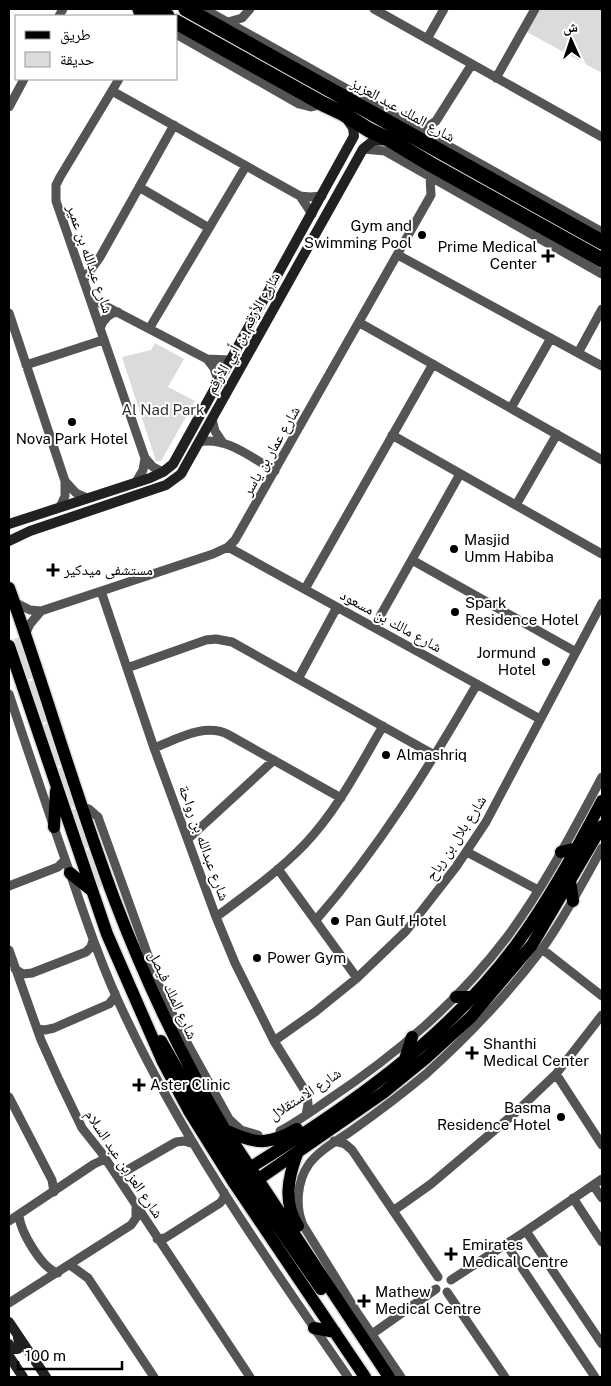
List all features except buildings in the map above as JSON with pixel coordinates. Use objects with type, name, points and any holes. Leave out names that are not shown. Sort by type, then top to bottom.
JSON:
[{"type":"highway","name":"شارع الملك عبد العزيز","points":[[186,9],[251,40],[517,190],[602,234]]},
{"type":"highway","points":[[142,12],[161,15]]},
{"type":"highway","points":[[178,23],[231,59],[294,88],[390,140],[430,171],[537,230],[602,260]]},
{"type":"highway","points":[[294,88],[297,103]]},
{"type":"main road","name":"شارع الملك فيصل","points":[[9,588],[114,898],[147,979],[182,1054],[225,1130],[239,1179],[307,1243],[343,1308],[389,1377]]},
{"type":"main road","name":"شارع الملك فيصل","points":[[9,646],[90,889],[110,942],[148,1028],[185,1103],[239,1179],[365,1377]]},
{"type":"main road","points":[[54,827],[56,784]]},
{"type":"main road","name":"شارع الاستقلال","points":[[239,1179],[356,1098],[404,1061],[472,997],[527,930],[577,848],[602,801]]},
{"type":"main road","points":[[596,813],[599,811],[602,814],[595,830],[599,843]]},
{"type":"main road","points":[[369,1349],[351,1334],[254,1192],[239,1179],[297,1154],[313,1143],[383,1093],[426,1058],[471,1017],[532,945],[570,880],[599,843],[602,826]]},
{"type":"main road","points":[[561,852],[577,848]]},
{"type":"main road","points":[[70,873],[90,889]]},
{"type":"main road","points":[[570,880],[573,901]]},
{"type":"main road","points":[[471,1017],[465,1017],[464,1014],[483,993],[483,984]]},
{"type":"main road","points":[[497,987],[514,984]]},
{"type":"main road","points":[[456,997],[472,997]]},
{"type":"main road","points":[[404,1061],[412,1037]]},
{"type":"main road","points":[[425,1074],[426,1058]]},
{"type":"main road","points":[[225,1130],[248,1140],[262,1142],[278,1139],[307,1124],[320,1122]]},
{"type":"main road","points":[[297,1154],[290,1177],[288,1202],[292,1218],[307,1243]]},
{"type":"main road","points":[[343,1308],[358,1314]]},
{"type":"main road","points":[[314,1328],[335,1332]]},
{"type":"street","name":"شارع الملك عبد العزيز","points":[[204,9],[228,22],[251,40]]},
{"type":"street","points":[[374,9],[602,137]]},
{"type":"street","points":[[427,39],[444,9]]},
{"type":"street","points":[[496,78],[535,9]]},
{"type":"street","points":[[248,11],[246,25],[251,40]]},
{"type":"street","points":[[228,22],[239,19],[248,11]]},
{"type":"street","points":[[178,35],[231,59],[297,103],[311,107],[323,104]]},
{"type":"street","points":[[419,129],[430,126],[439,118],[472,64]]},
{"type":"street","points":[[9,107],[23,80]]},
{"type":"street","name":"شارع عبدالله بن عمير","points":[[118,80],[56,184],[56,201],[144,458]]},
{"type":"street","name":"شارع الملك عبد العزيز","points":[[335,88],[419,129],[439,145]]},
{"type":"street","points":[[112,91],[300,196],[322,196]]},
{"type":"street","name":"شارع الأرقم بن أبي الأرقم","points":[[163,472],[168,469],[176,458],[347,148],[354,132],[342,113]]},
{"type":"street","points":[[439,118],[437,128],[439,145]]},
{"type":"street","points":[[84,279],[100,257],[174,125]]},
{"type":"street","points":[[363,149],[373,140],[390,140]]},
{"type":"street","points":[[347,148],[351,147],[355,153],[348,165],[349,172]]},
{"type":"street","points":[[363,149],[385,151],[430,171],[448,186],[537,230],[602,274]]},
{"type":"street","name":"شارع الأرقم بن أبي الأرقم","points":[[9,541],[30,531],[171,482],[181,474],[363,149]]},
{"type":"street","points":[[149,329],[246,166]]},
{"type":"street","points":[[430,171],[431,195],[448,186]]},
{"type":"street","points":[[139,187],[209,228]]},
{"type":"street","name":"شارع عمار بن ياسر","points":[[41,611],[214,554],[228,547],[239,536],[431,195]]},
{"type":"street","points":[[300,196],[312,214]]},
{"type":"street","points":[[398,255],[602,366]]},
{"type":"street","points":[[76,258],[87,260],[100,257]]},
{"type":"street","points":[[90,298],[207,359],[229,360]]},
{"type":"street","points":[[578,353],[602,309]]},
{"type":"street","points":[[100,329],[101,324],[108,315],[118,312]]},
{"type":"street","points":[[9,314],[65,481],[64,496],[60,507],[50,516],[23,526],[24,531],[30,531]]},
{"type":"street","points":[[360,323],[602,460]]},
{"type":"street","points":[[511,408],[551,338]]},
{"type":"street","points":[[26,365],[103,340]]},
{"type":"street","points":[[207,359],[214,368],[218,380]]},
{"type":"street","points":[[305,589],[433,364]]},
{"type":"street","points":[[212,419],[215,431],[224,442],[275,471]]},
{"type":"street","points":[[516,505],[557,434]]},
{"type":"street","points":[[392,435],[602,554]]},
{"type":"street","points":[[199,442],[209,440],[224,442]]},
{"type":"street","points":[[144,458],[153,467],[163,472]]},
{"type":"street","points":[[90,510],[97,502],[129,491],[132,483],[143,470],[144,458]]},
{"type":"street","points":[[9,524],[163,472]]},
{"type":"street","points":[[374,628],[460,474]]},
{"type":"street","points":[[65,481],[76,493],[87,498]]},
{"type":"street","name":"شارع مالك بن مسعود","points":[[228,547],[540,719]]},
{"type":"street","points":[[412,560],[576,652]]},
{"type":"street","name":"شارع عبدالله بن رواحة","points":[[101,591],[154,748],[216,917],[235,963],[274,1041],[306,1094]]},
{"type":"street","points":[[14,602],[30,610],[41,611]]},
{"type":"street","name":"شارع بلال بن رباح","points":[[274,1041],[315,1012],[357,978],[418,917],[467,852],[486,822],[576,652],[600,613],[602,603]]},
{"type":"street","points":[[298,678],[337,607]]},
{"type":"street","points":[[25,635],[33,619],[41,611]]},
{"type":"street","points":[[127,668],[206,640],[216,639],[232,642],[436,756]]},
{"type":"street","points":[[316,920],[350,882],[386,831],[436,756],[477,684]]},
{"type":"street","name":"شارع الملك فيصل","points":[[9,694],[12,711],[93,940],[115,993],[155,1077],[194,1145],[239,1179],[314,1328],[348,1377]]},
{"type":"street","points":[[216,917],[278,869],[316,831],[342,798],[383,726]]},
{"type":"street","points":[[154,748],[200,731],[217,730],[342,798]]},
{"type":"street","points":[[188,839],[274,760]]},
{"type":"street","name":"شارع الاستقلال","points":[[83,808],[89,809],[98,817],[159,986],[193,1055],[229,1119],[241,1130],[248,1133],[269,1135],[281,1131],[370,1071],[412,1037],[456,997],[508,935],[538,890],[602,777]]},
{"type":"street","points":[[307,1243],[298,1211],[298,1195],[301,1180],[307,1166],[336,1141],[425,1074],[473,1029],[514,984],[542,949],[573,901],[599,843]]},
{"type":"street","points":[[467,852],[538,890]]},
{"type":"street","points":[[9,886],[58,868],[65,860]]},
{"type":"street","points":[[278,869],[357,978]]},
{"type":"street","points":[[15,969],[23,974],[32,973],[86,952],[91,947],[93,940]]},
{"type":"street","points":[[542,949],[602,996]]},
{"type":"street","name":"شارع العز بن عبد السلام","points":[[9,950],[37,1029],[74,1113],[250,1377]]},
{"type":"street","points":[[9,979],[15,979],[20,982]]},
{"type":"street","points":[[37,1029],[54,1028],[109,1004],[114,998],[115,993]]},
{"type":"street","points":[[393,1211],[433,1183],[486,1139],[556,1074],[602,1015]]},
{"type":"street","points":[[556,1074],[602,1145]]},
{"type":"street","points":[[306,1094],[308,1104],[306,1115]]},
{"type":"street","points":[[306,1094],[325,1102]]},
{"type":"street","points":[[9,1097],[52,1180],[54,1192]]},
{"type":"street","points":[[352,1150],[353,1130]]},
{"type":"street","points":[[117,1176],[176,1142],[188,1141],[194,1145]]},
{"type":"street","points":[[313,1143],[336,1141],[345,1144],[352,1150],[438,1277]]},
{"type":"street","points":[[9,1221],[94,1164],[105,1159]]},
{"type":"street","points":[[450,1280],[526,1231],[602,1178]]},
{"type":"street","points":[[157,1238],[165,1238],[220,1203],[239,1179]]},
{"type":"street","points":[[593,1185],[602,1198]]},
{"type":"street","points":[[573,1198],[602,1242]]},
{"type":"street","points":[[9,1304],[131,1224],[136,1218],[136,1207]]},
{"type":"street","points":[[9,1210],[9,1221]]},
{"type":"street","points":[[19,1215],[23,1231],[47,1267],[58,1273]]},
{"type":"street","points":[[526,1231],[602,1344]]},
{"type":"street","name":"شارع الملك فيصل","points":[[307,1243],[401,1377]]},
{"type":"street","points":[[506,1244],[595,1377]]},
{"type":"street","points":[[70,1265],[88,1278],[154,1377]]},
{"type":"street","points":[[438,1277],[443,1276],[450,1280],[452,1285],[448,1292]]},
{"type":"street","points":[[438,1277],[434,1283],[436,1289],[440,1292],[448,1292]]},
{"type":"street","points":[[372,1334],[436,1289]]},
{"type":"street","points":[[448,1292],[505,1377]]},
{"type":"street","points":[[9,1322],[20,1340],[20,1347],[14,1350],[9,1344]]},
{"type":"street","points":[[16,1334],[46,1377]]},
{"type":"street","points":[[9,1356],[22,1377]]},
{"type":"green space","points":[[538,9],[602,9],[602,73],[525,31]]},
{"type":"green space","name":"Al Nad Park","points":[[155,343],[184,359],[168,387],[195,401],[161,461],[156,461],[122,357],[151,350]]},
{"type":"green space","points":[[19,637],[33,678],[27,680],[14,639]]},
{"type":"green space","points":[[34,680],[48,721],[42,723],[28,682]]},
{"type":"green space","points":[[48,723],[62,764],[57,766],[43,726]]},
{"type":"green space","points":[[63,766],[76,805],[71,807],[57,769]]},
{"type":"green space","points":[[78,808],[90,847],[84,848],[71,810]]},
{"type":"green space","points":[[91,849],[104,886],[98,888],[85,851]]},
{"type":"place","name":"Gym and Swimming Pool","points":[[422,235]]},
{"type":"place","name":"Prime Medical Center","points":[[548,256]]},
{"type":"place","name":"Nova Park Hotel","points":[[72,422]]},
{"type":"place","name":"Masjid Umm Habiba","points":[[454,549]]},
{"type":"place","name":"مستشفى ميدكير","points":[[53,570]]},
{"type":"place","name":"Spark Residence Hotel","points":[[455,612]]},
{"type":"place","name":"Jormund Hotel","points":[[546,662]]},
{"type":"place","name":"Almashriq","points":[[386,755]]},
{"type":"place","name":"Pan Gulf Hotel","points":[[335,921]]},
{"type":"place","name":"Power Gym","points":[[257,958]]},
{"type":"place","name":"Shanthi Medical Center","points":[[472,1053]]},
{"type":"place","name":"Aster Clinic","points":[[139,1085]]},
{"type":"place","name":"Basma Residence Hotel","points":[[561,1117]]},
{"type":"place","name":"Emirates Medical Centre","points":[[451,1254]]},
{"type":"place","name":"Mathew Medical Centre","points":[[364,1301]]}]
